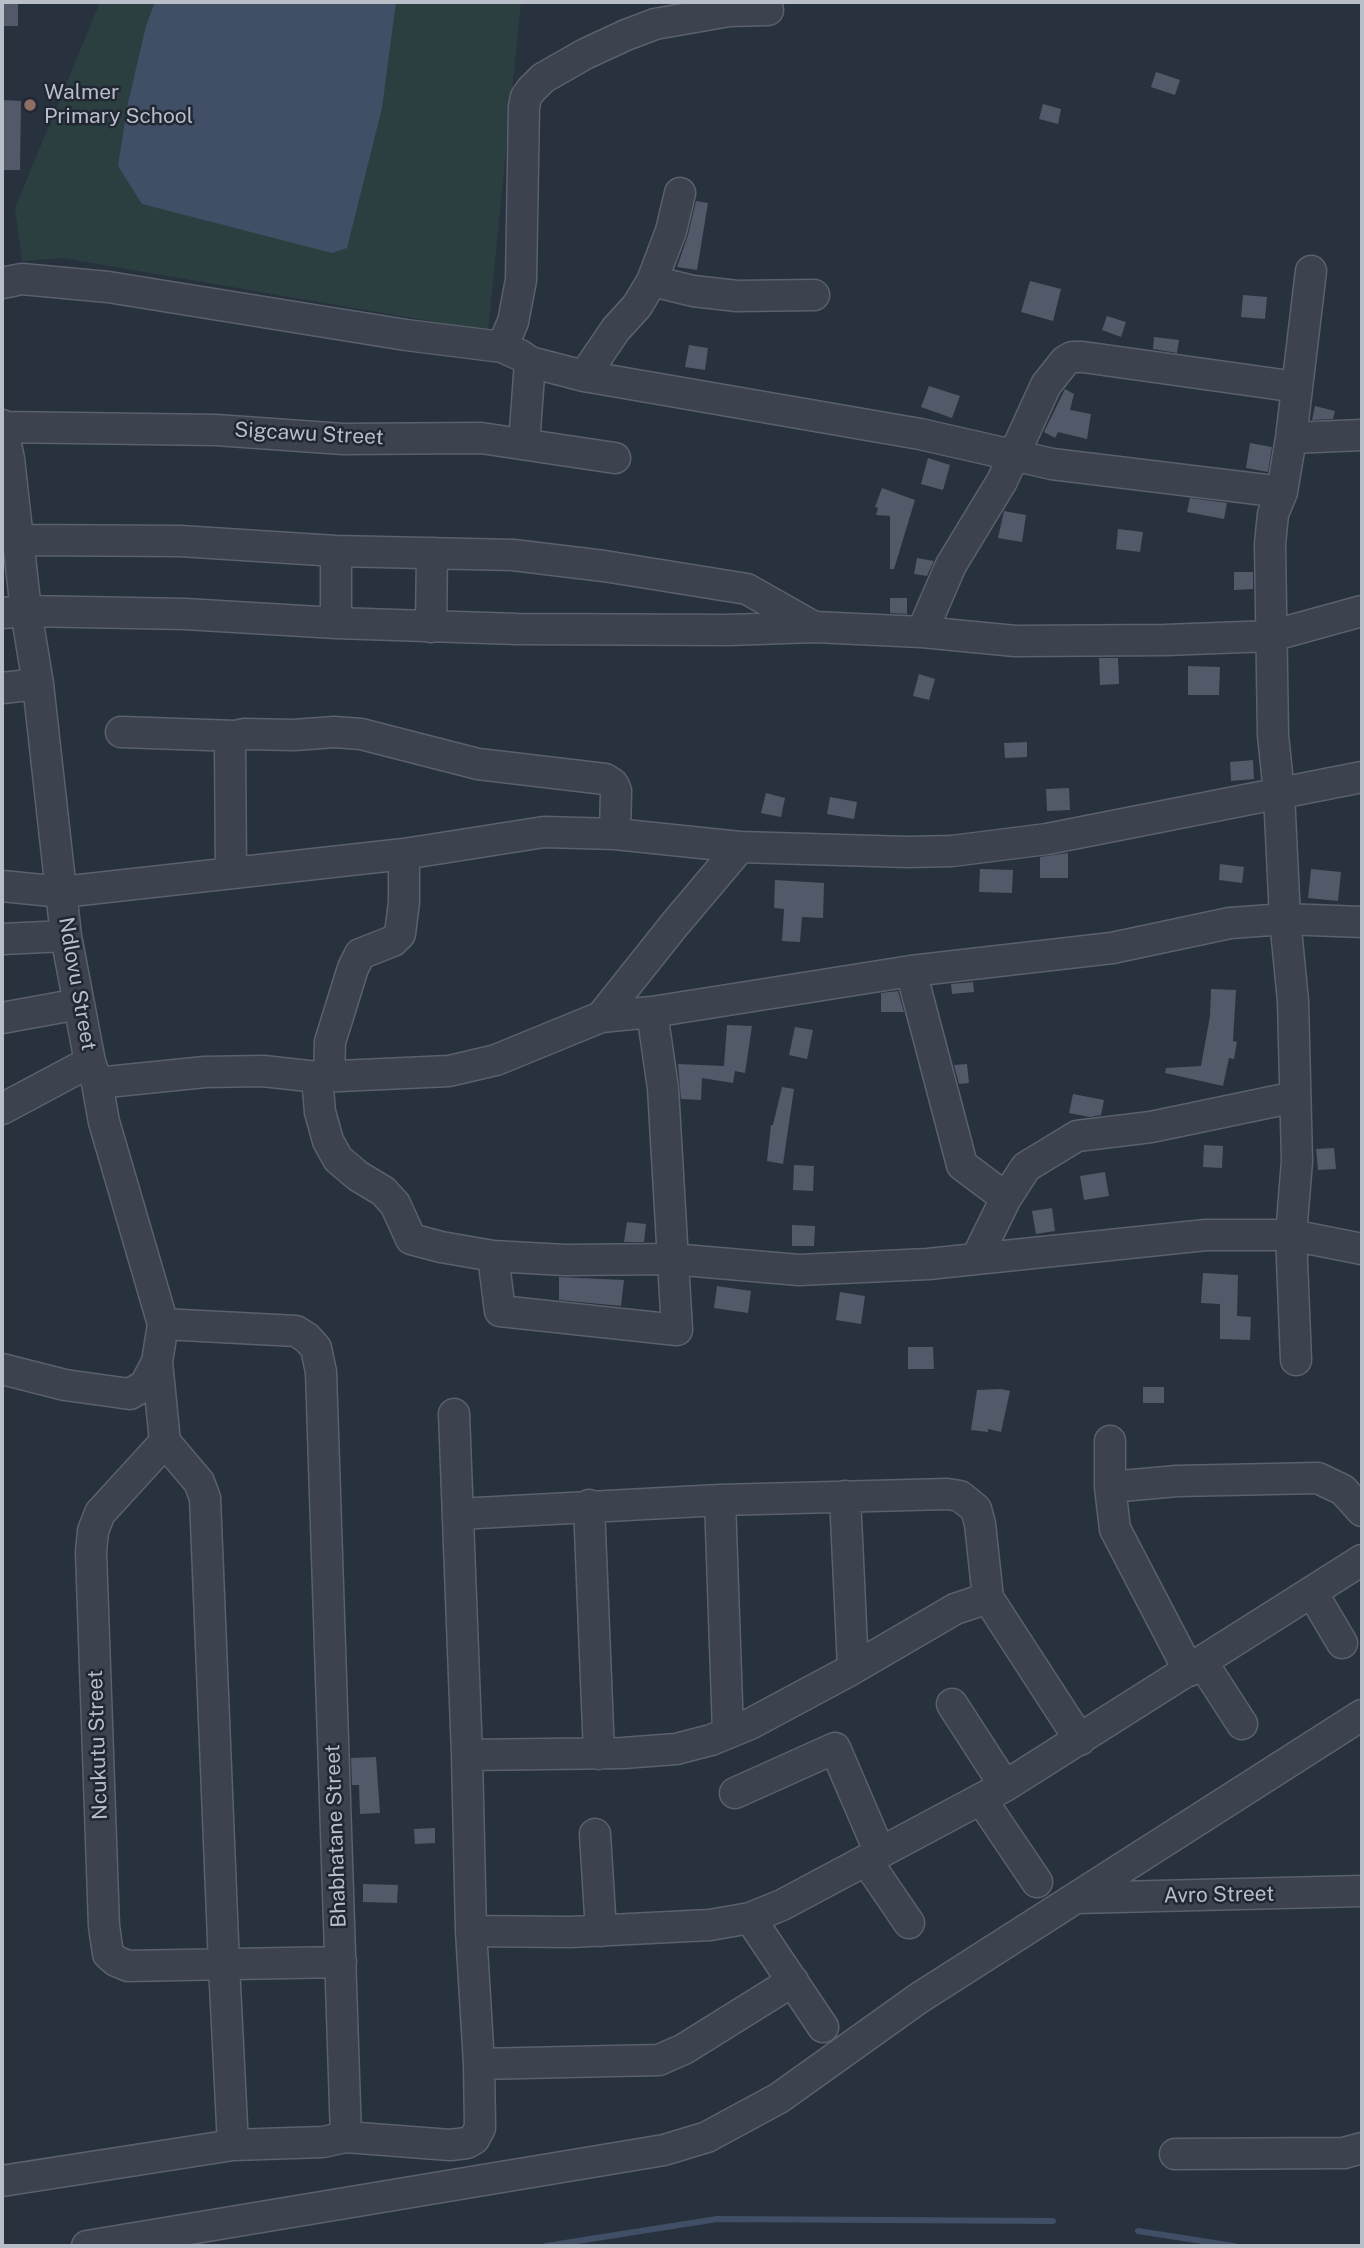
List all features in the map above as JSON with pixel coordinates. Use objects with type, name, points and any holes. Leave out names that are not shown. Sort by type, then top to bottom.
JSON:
[{"type":"street","points":[[502,347],[513,322],[521,281],[524,107],[531,90],[543,78],[575,60],[645,28],[729,11],[768,10]]},
{"type":"street","points":[[584,376],[616,329],[637,306],[652,281],[671,231],[680,193]]},
{"type":"street","points":[[1296,1360],[1291,1235],[1297,1161],[1293,1001],[1273,735],[1270,544],[1273,514],[1282,492],[1292,438],[1311,271]]},
{"type":"street","points":[[2,282],[23,279],[108,287],[406,335],[502,347],[530,362],[584,376],[919,433],[1052,464],[1282,492]]},
{"type":"street","points":[[652,281],[693,291],[737,296],[814,295]]},
{"type":"street","points":[[922,632],[951,565],[1002,481],[1046,385],[1057,370],[1072,357],[1297,387]]},
{"type":"street","points":[[524,444],[530,362]]},
{"type":"street","name":"Sigcawu Street","points":[[2,426],[216,430],[343,439],[481,438],[615,458]]},
{"type":"street","name":"Ndlovu Street","points":[[2,426],[9,459],[14,612],[38,684],[66,936],[104,1122],[163,1324],[157,1362],[145,1385],[130,1394],[65,1385],[3,1371]]},
{"type":"street","points":[[1292,438],[1362,435]]},
{"type":"street","points":[[14,549],[180,541],[336,551],[526,556],[604,565],[747,589],[814,627]]},
{"type":"street","points":[[336,551],[336,623]]},
{"type":"street","points":[[431,627],[432,553]]},
{"type":"street","points":[[14,612],[185,614],[431,627],[655,630],[814,627],[922,632],[1014,641],[1271,636],[1362,611]]},
{"type":"street","points":[[2,688],[38,684]]},
{"type":"street","points":[[121,732],[236,736],[334,732],[361,734],[478,764],[606,779],[613,784],[616,791],[615,834]]},
{"type":"street","points":[[231,873],[230,746],[236,736]]},
{"type":"street","points":[[2,886],[62,892],[404,853],[544,832],[615,834],[740,847],[952,851],[1047,839],[1362,777]]},
{"type":"street","points":[[601,1017],[740,847]]},
{"type":"street","points":[[404,853],[404,902],[400,934],[393,942],[360,954],[353,968],[330,1042],[323,1077],[323,1122],[328,1141],[338,1159],[358,1176],[383,1191],[395,1204],[411,1239],[493,1256],[565,1260],[672,1259],[799,1270],[976,1259],[1206,1235],[1291,1235],[1362,1249]]},
{"type":"street","points":[[2,1109],[94,1072],[263,1071],[323,1077],[449,1070],[484,1063],[541,1043],[601,1017],[652,1012],[911,971],[1112,948],[1230,923],[1285,919],[1362,922]]},
{"type":"street","points":[[2,939],[66,936]]},
{"type":"street","points":[[911,971],[962,1165],[1006,1198]]},
{"type":"street","points":[[2,1018],[79,1004]]},
{"type":"street","points":[[493,1256],[500,1311],[677,1330],[663,1088],[652,1012]]},
{"type":"street","points":[[976,1259],[1006,1198],[1026,1167],[1077,1136],[1151,1127],[1295,1097]]},
{"type":"street","name":"Bhabhatane Street","points":[[163,1324],[296,1331],[316,1348],[321,1372],[346,2137]]},
{"type":"street","points":[[157,1362],[164,1442],[200,1482],[205,1498],[233,2145]]},
{"type":"street","points":[[2,2181],[233,2145],[323,2142],[346,2137],[450,2145],[467,2143],[480,2128],[454,1414]]},
{"type":"street","points":[[1110,1441],[1110,1487],[1115,1529],[1196,1667],[1242,1724]]},
{"type":"street","name":"Ncukutu Street","points":[[164,1442],[100,1513],[93,1531],[91,1552],[105,1939],[108,1954],[128,1966],[341,1962]]},
{"type":"street","points":[[1110,1487],[1177,1481],[1318,1478],[1343,1490],[1362,1511]]},
{"type":"street","points":[[458,1514],[720,1500],[947,1494],[960,1496],[976,1509],[988,1598],[1080,1740]]},
{"type":"street","points":[[845,1496],[853,1668]]},
{"type":"street","points":[[720,1500],[728,1733]]},
{"type":"street","points":[[589,1505],[599,1754]]},
{"type":"street","points":[[471,1931],[601,1931],[710,1925],[751,1918],[782,1905],[993,1793],[1362,1560]]},
{"type":"street","points":[[1312,1592],[1342,1643]]},
{"type":"street","points":[[467,1755],[599,1754],[676,1749],[711,1740],[750,1724],[955,1608],[988,1598]]},
{"type":"street","points":[[952,1704],[1037,1882]]},
{"type":"street","points":[[87,2246],[664,2150],[707,2137],[779,2098],[919,1998],[1362,1716]]},
{"type":"street","points":[[735,1793],[835,1748],[873,1857],[909,1923]]},
{"type":"street","points":[[596,1834],[601,1931]]},
{"type":"street","name":"Avro Street","points":[[1076,1898],[1362,1891]]},
{"type":"street","points":[[751,1918],[823,2027]]},
{"type":"street","points":[[479,2064],[659,2060],[684,2049],[793,1982]]},
{"type":"street","points":[[1175,2154],[1344,2153],[1362,2148]]},
{"type":"green space","points":[[100,2],[521,2],[488,331],[63,258],[22,261],[15,208]]},
{"type":"water","points":[[155,2],[396,2],[382,108],[347,248],[332,253],[142,204],[118,166],[128,103],[146,26]]},
{"type":"building","points":[[2,2],[18,2],[18,26],[2,26]]},
{"type":"building","points":[[1156,72],[1180,80],[1175,95],[1151,87]]},
{"type":"building","points":[[2,100],[21,101],[20,170],[2,170]]},
{"type":"building","points":[[1043,104],[1061,109],[1058,124],[1039,119]]},
{"type":"building","points":[[696,201],[708,203],[697,270],[677,267]]},
{"type":"building","points":[[1030,281],[1061,289],[1053,321],[1021,312]]},
{"type":"building","points":[[1243,295],[1267,297],[1265,319],[1241,317]]},
{"type":"building","points":[[1107,316],[1126,322],[1121,337],[1102,330]]},
{"type":"building","points":[[1154,337],[1179,340],[1177,353],[1153,349]]},
{"type":"building","points":[[689,345],[708,348],[705,370],[685,367]]},
{"type":"building","points":[[929,386],[960,396],[952,418],[921,407]]},
{"type":"building","points":[[1065,389],[1074,394],[1070,410],[1091,414],[1087,439],[1058,432],[1055,438],[1044,432]]},
{"type":"building","points":[[1315,406],[1335,411],[1333,419],[1312,420]]},
{"type":"building","points":[[1250,443],[1272,447],[1268,472],[1246,468]]},
{"type":"building","points":[[928,458],[950,465],[943,490],[921,484]]},
{"type":"building","points":[[882,488],[915,500],[894,569],[890,569],[890,516],[876,515],[878,508],[875,507]]},
{"type":"building","points":[[1190,498],[1227,503],[1224,519],[1187,512]]},
{"type":"building","points":[[1004,511],[1026,515],[1022,542],[998,538]]},
{"type":"building","points":[[1118,529],[1143,532],[1140,552],[1116,549]]},
{"type":"building","points":[[917,558],[934,561],[927,576],[914,574]]},
{"type":"building","points":[[1234,572],[1253,572],[1253,589],[1234,590]]},
{"type":"building","points":[[890,598],[907,598],[907,614],[890,613]]},
{"type":"building","points":[[1099,658],[1118,658],[1119,684],[1100,685]]},
{"type":"building","points":[[1188,666],[1220,667],[1219,695],[1188,695]]},
{"type":"building","points":[[919,674],[935,679],[929,700],[913,696]]},
{"type":"building","points":[[1027,742],[1027,757],[1005,758],[1004,743]]},
{"type":"building","points":[[1253,760],[1254,779],[1231,781],[1230,762]]},
{"type":"building","points":[[1069,788],[1070,810],[1047,811],[1046,789]]},
{"type":"building","points":[[766,793],[785,798],[781,817],[761,813]]},
{"type":"building","points":[[830,797],[857,802],[854,819],[827,814]]},
{"type":"building","points":[[1068,853],[1068,878],[1040,878],[1040,857]]},
{"type":"building","points":[[1220,864],[1244,867],[1242,883],[1219,880]]},
{"type":"building","points":[[980,869],[1013,870],[1012,893],[979,892]]},
{"type":"building","points":[[1311,869],[1341,872],[1338,901],[1308,898]]},
{"type":"building","points":[[775,880],[824,883],[823,918],[802,917],[800,942],[782,941],[784,909],[774,908]]},
{"type":"building","points":[[973,982],[974,992],[952,994],[951,984]]},
{"type":"building","points":[[1211,989],[1236,990],[1233,1041],[1237,1042],[1234,1059],[1229,1058],[1223,1086],[1165,1073],[1166,1068],[1201,1066],[1210,1016]]},
{"type":"building","points":[[898,991],[904,1012],[881,1012],[881,993]]},
{"type":"building","points":[[727,1025],[752,1026],[745,1073],[735,1071],[733,1083],[702,1078],[701,1100],[681,1099],[678,1064],[724,1066]]},
{"type":"building","points":[[795,1027],[813,1030],[807,1059],[789,1055]]},
{"type":"building","points":[[967,1064],[969,1083],[959,1084],[954,1065]]},
{"type":"building","points":[[782,1087],[794,1089],[783,1164],[767,1161],[771,1125]]},
{"type":"building","points":[[1073,1094],[1104,1100],[1101,1115],[1090,1117],[1069,1113]]},
{"type":"building","points":[[1204,1145],[1223,1146],[1222,1168],[1203,1167]]},
{"type":"building","points":[[1334,1148],[1336,1169],[1318,1170],[1316,1149]]},
{"type":"building","points":[[794,1165],[814,1166],[813,1191],[793,1190]]},
{"type":"building","points":[[1105,1172],[1109,1196],[1084,1200],[1080,1176]]},
{"type":"building","points":[[1052,1208],[1055,1231],[1036,1234],[1032,1211]]},
{"type":"building","points":[[627,1222],[646,1224],[644,1242],[624,1242]]},
{"type":"building","points":[[792,1225],[815,1226],[814,1246],[792,1246]]},
{"type":"building","points":[[1203,1273],[1238,1275],[1237,1316],[1251,1317],[1250,1340],[1220,1339],[1220,1304],[1201,1303]]},
{"type":"building","points":[[559,1277],[624,1280],[621,1306],[559,1300]]},
{"type":"building","points":[[717,1286],[751,1291],[748,1313],[714,1308]]},
{"type":"building","points":[[840,1292],[865,1296],[861,1324],[836,1320]]},
{"type":"building","points":[[908,1347],[933,1347],[934,1369],[908,1369]]},
{"type":"building","points":[[1143,1387],[1164,1387],[1164,1403],[1143,1403]]},
{"type":"building","points":[[977,1390],[1010,1391],[1001,1432],[988,1429],[988,1432],[971,1430]]},
{"type":"building","points":[[376,1757],[380,1813],[360,1814],[359,1785],[352,1785],[351,1758]]},
{"type":"building","points":[[435,1828],[435,1843],[415,1844],[414,1829]]},
{"type":"building","points":[[363,1884],[398,1885],[397,1903],[363,1902]]},
{"type":"waterway","points":[[546,2246],[717,2219],[1053,2221]]},
{"type":"waterway","points":[[1138,2231],[1234,2246]]},
{"type":"place","name":"Walmer Primary School","points":[[30,105]]}]
